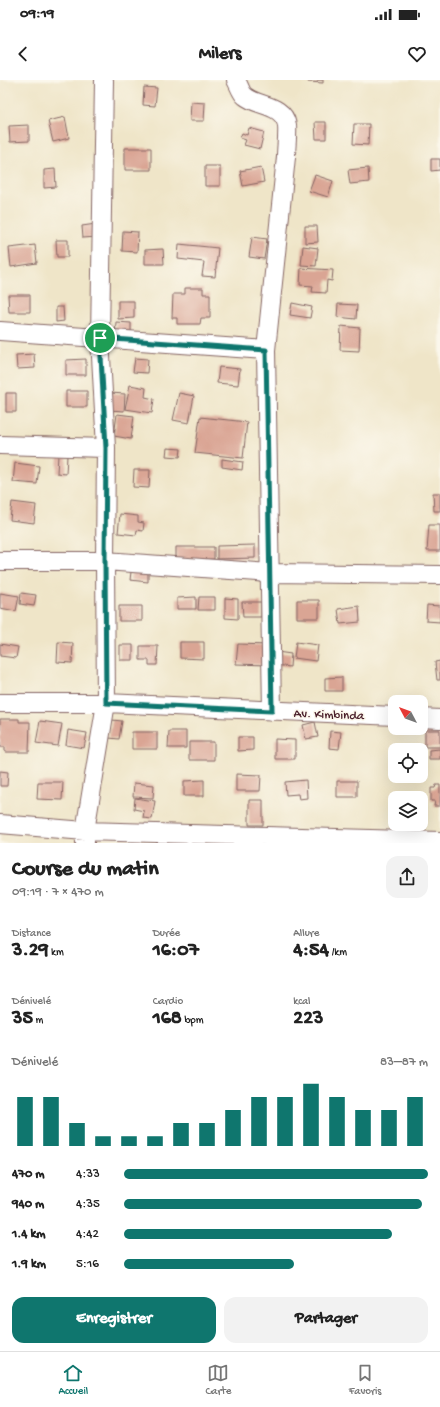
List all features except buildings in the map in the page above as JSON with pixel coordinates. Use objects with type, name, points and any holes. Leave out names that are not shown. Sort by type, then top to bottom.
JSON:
[{"type":"street","points":[[85,837],[106,703],[106,448],[100,338],[104,80]]},
{"type":"street","points":[[236,80],[244,96],[268,105],[279,112],[287,125],[286,157],[266,350],[272,711]]},
{"type":"street","points":[[0,331],[266,350]]},
{"type":"street","points":[[0,445],[106,448]]},
{"type":"street","points":[[0,561],[105,561],[270,573],[440,574]]},
{"type":"street","name":"Av. Kimbinda","points":[[0,703],[106,703],[388,716]]},
{"type":"street","points":[[428,718],[440,719]]},
{"type":"street","points":[[0,824],[85,837],[440,841]]},
{"type":"route","points":[[100,338],[266,350],[272,711],[106,703],[106,448],[100,338]]}]
